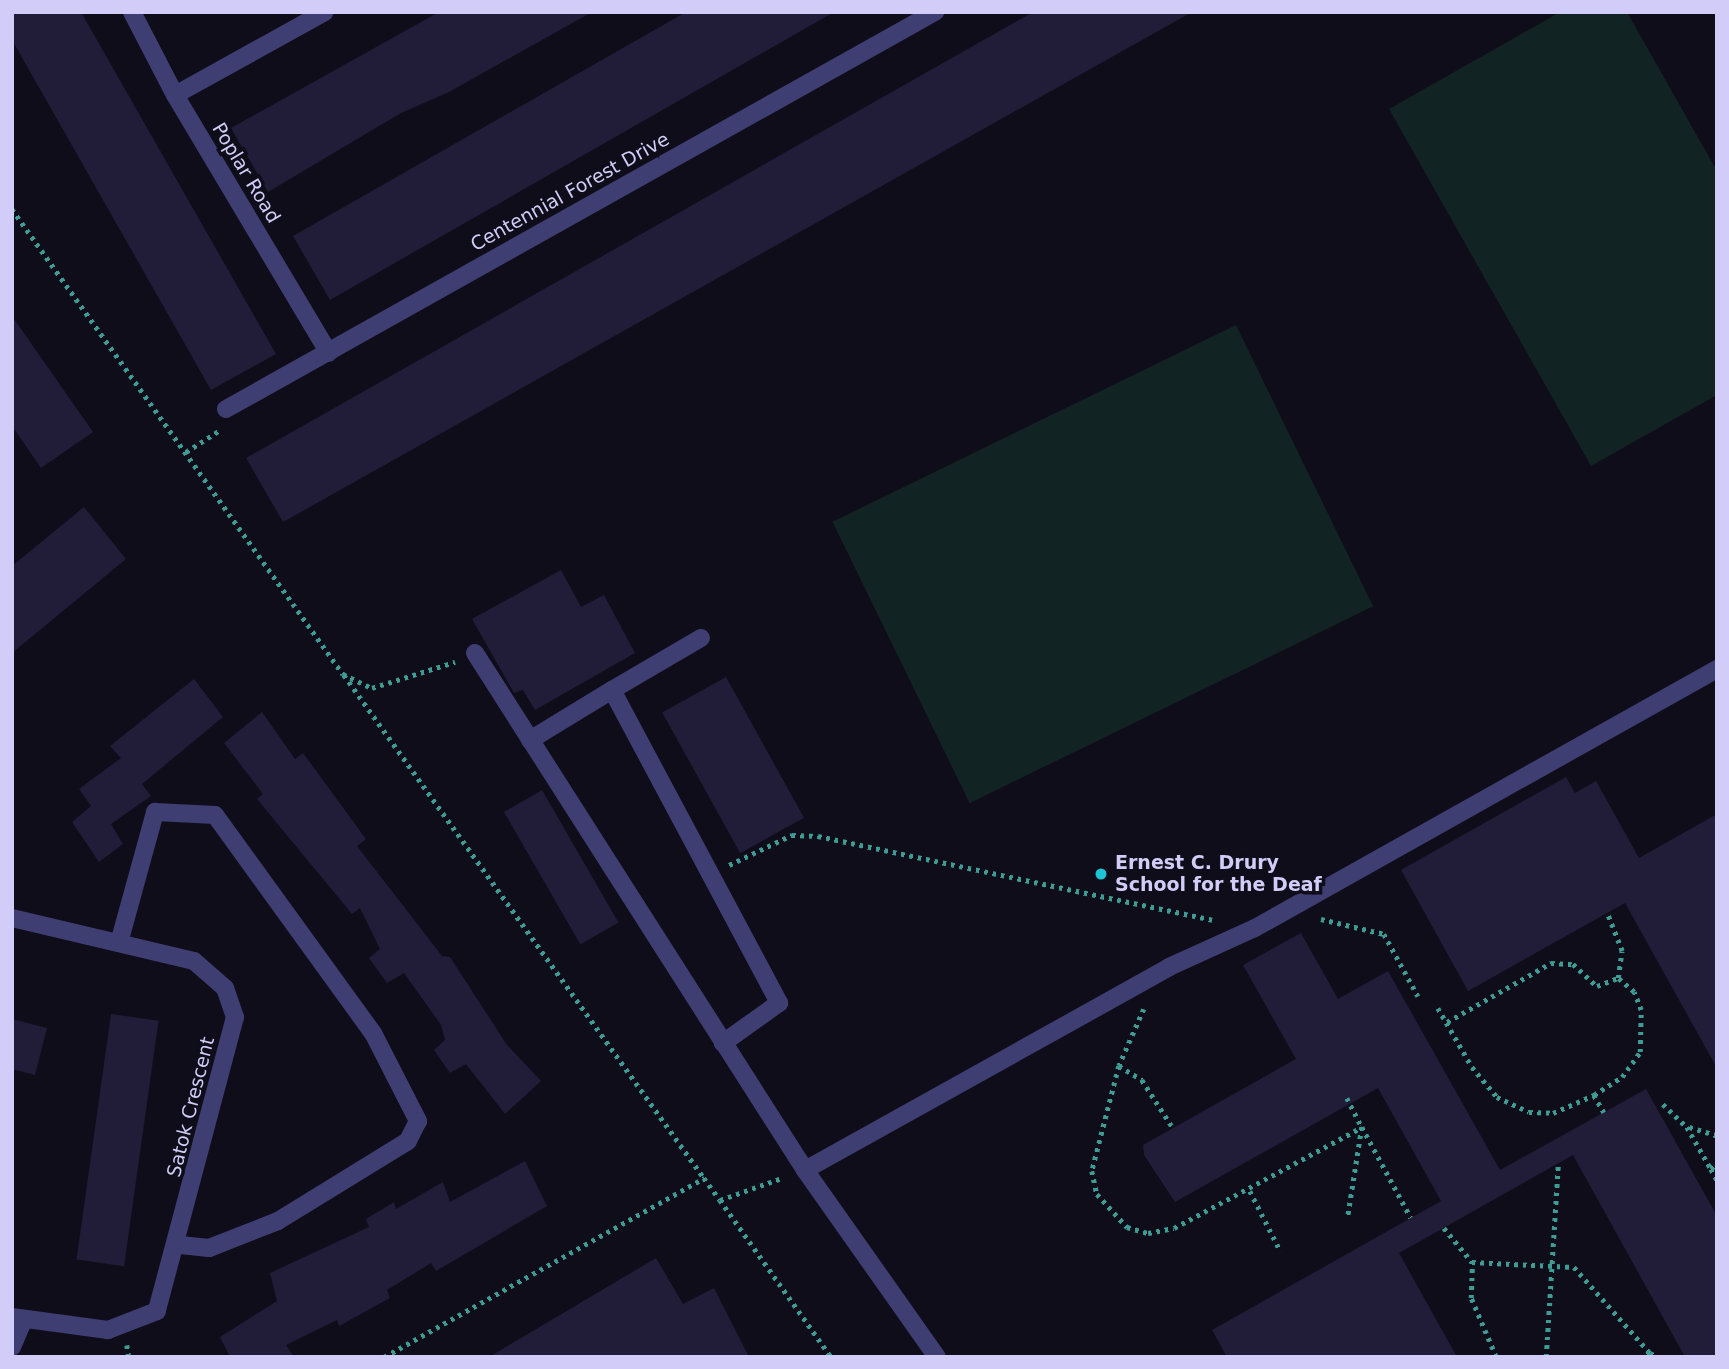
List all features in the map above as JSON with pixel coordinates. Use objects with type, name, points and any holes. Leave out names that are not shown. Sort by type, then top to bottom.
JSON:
[{"type":"street","name":"Poplar Road","points":[[132,12],[175,95],[329,353]]},
{"type":"street","points":[[175,95],[325,12]]},
{"type":"street","name":"Centennial Forest Drive","points":[[226,409],[935,12]]},
{"type":"street","points":[[530,740],[701,638]]},
{"type":"street","points":[[475,653],[806,1170],[937,1357]]},
{"type":"street","points":[[806,1170],[1169,967],[1255,928],[1717,669]]},
{"type":"street","points":[[612,690],[779,1003],[723,1043]]},
{"type":"street","points":[[118,943],[155,812],[215,815],[373,1033],[418,1121],[408,1141],[278,1221],[209,1248],[178,1245]]},
{"type":"street","name":"Satok Crescent","points":[[12,918],[205,966],[232,1002],[235,1017],[165,1298],[146,1319],[107,1330],[18,1318]]},
{"type":"street","points":[[12,1347],[18,1318]]},
{"type":"path","points":[[12,209],[831,1357]]},
{"type":"path","points":[[186,453],[219,431],[226,409]]},
{"type":"path","points":[[343,674],[372,688],[402,682],[475,653]]},
{"type":"path","points":[[710,875],[792,835],[818,836],[1255,928]]},
{"type":"path","points":[[1287,910],[1384,934],[1418,996]]},
{"type":"path","points":[[1607,912],[1622,951],[1618,978]]},
{"type":"path","points":[[1447,1023],[1551,963],[1573,964],[1597,986],[1618,978]]},
{"type":"path","points":[[1438,1008],[1472,1067],[1497,1097],[1529,1112],[1553,1113],[1594,1095],[1622,1077],[1640,1052],[1641,1010],[1634,992],[1618,978]]},
{"type":"path","points":[[1148,1002],[1119,1066],[1092,1171],[1097,1194],[1113,1215],[1127,1227],[1148,1233],[1174,1228],[1250,1191],[1362,1127]]},
{"type":"path","points":[[1119,1066],[1142,1080],[1173,1128]]},
{"type":"path","points":[[1594,1095],[1604,1112]]},
{"type":"path","points":[[1347,1098],[1411,1218]]},
{"type":"path","points":[[1663,1104],[1687,1128],[1717,1180]]},
{"type":"path","points":[[1348,1216],[1362,1127]]},
{"type":"path","points":[[1687,1128],[1717,1136]]},
{"type":"path","points":[[1710,1169],[1717,1162]]},
{"type":"path","points":[[1546,1357],[1558,1164]]},
{"type":"path","points":[[720,1200],[806,1170]]},
{"type":"path","points":[[384,1357],[704,1178]]},
{"type":"path","points":[[1250,1191],[1281,1252]]},
{"type":"path","points":[[1444,1228],[1472,1262],[1471,1298],[1496,1357]]},
{"type":"path","points":[[1472,1262],[1574,1268],[1648,1355],[1659,1357]]},
{"type":"shaded area","points":[[1560,12],[1627,12],[1717,171],[1717,395],[1591,466],[1389,109]]},
{"type":"shaded area","points":[[1236,325],[1373,606],[970,803],[832,522]]},
{"type":"building","points":[[12,12],[81,12],[276,354],[211,390],[12,40]]},
{"type":"building","points":[[439,12],[592,12],[449,92],[401,113],[268,192],[231,128]]},
{"type":"building","points":[[686,12],[834,12],[330,300],[293,236]]},
{"type":"building","points":[[1033,12],[1192,12],[283,522],[246,458]]},
{"type":"building","points":[[12,316],[93,432],[41,468],[12,426]]},
{"type":"building","points":[[84,507],[126,559],[12,653],[12,566]]},
{"type":"building","points":[[561,570],[581,607],[604,595],[635,653],[535,710],[523,690],[514,693],[472,619]]},
{"type":"building","points":[[726,677],[804,818],[740,853],[662,712]]},
{"type":"building","points":[[194,679],[223,717],[142,784],[151,796],[111,824],[123,844],[99,862],[72,822],[91,806],[79,789],[121,758],[110,746]]},
{"type":"building","points":[[262,712],[295,759],[303,753],[366,839],[357,846],[442,956],[450,957],[507,1045],[541,1081],[505,1114],[466,1064],[450,1073],[434,1050],[445,1040],[441,1025],[404,973],[387,983],[369,958],[380,949],[360,908],[352,914],[257,799],[263,794],[224,743]]},
{"type":"building","points":[[1566,777],[1575,793],[1596,781],[1639,858],[1717,814],[1717,1068],[1625,903],[1468,991],[1401,870]]},
{"type":"building","points":[[542,790],[618,923],[580,945],[504,812]]},
{"type":"building","points":[[1301,933],[1338,999],[1388,971],[1500,1170],[1646,1089],[1717,1216],[1717,1357],[1685,1357],[1573,1155],[1399,1253],[1457,1357],[1227,1357],[1212,1330],[1441,1201],[1378,1088],[1175,1202],[1144,1155],[1143,1145],[1296,1059],[1243,965]]},
{"type":"building","points":[[111,1014],[159,1021],[124,1266],[76,1260]]},
{"type":"building","points":[[12,1019],[47,1028],[35,1075],[12,1069]]},
{"type":"building","points":[[525,1161],[547,1206],[436,1271],[431,1263],[387,1290],[390,1298],[339,1326],[337,1320],[286,1345],[294,1357],[230,1357],[220,1337],[277,1301],[270,1273],[369,1227],[366,1219],[394,1202],[396,1209],[443,1182],[450,1202]]},
{"type":"building","points":[[656,1258],[683,1304],[714,1288],[749,1357],[489,1357]]},
{"type":"place","name":"Ernest C. Drury School for the Deaf","points":[[1101,874]]}]
